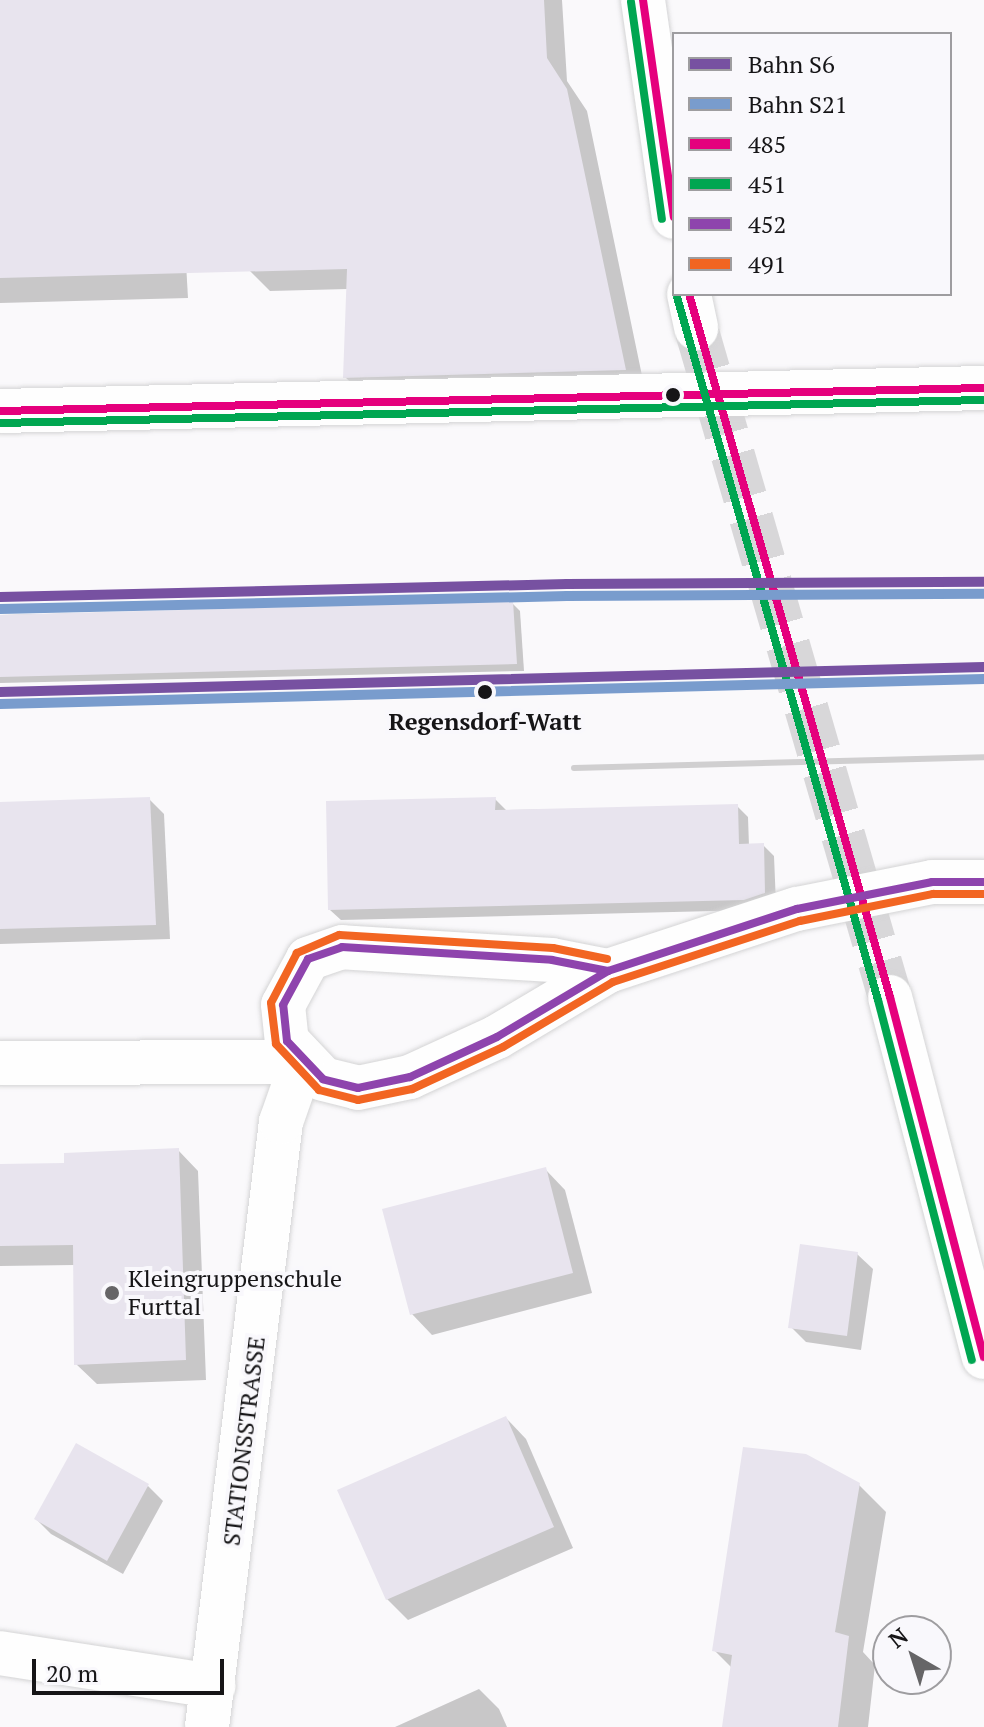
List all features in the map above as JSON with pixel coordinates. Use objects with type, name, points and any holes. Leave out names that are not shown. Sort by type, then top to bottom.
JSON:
[{"type":"street","points":[[643,0],[672,203]]},
{"type":"street","points":[[0,411],[984,388]]},
{"type":"street","points":[[608,971],[552,960],[342,947],[308,959],[283,1005],[287,1041],[302,1062],[323,1079],[358,1088],[410,1077],[497,1037],[608,971],[797,909],[932,882],[984,882]]},
{"type":"street","points":[[890,997],[984,1357]]},
{"type":"street","points":[[0,1063],[302,1062]]},
{"type":"street","name":"STATIONSSTRASSE","points":[[210,1707],[281,1122],[302,1062]]},
{"type":"street","points":[[0,1653],[210,1707]]},
{"type":"building","points":[[0,0],[544,0],[547,58],[567,89],[626,370],[343,378],[347,269],[0,278]]},
{"type":"building","points":[[513,601],[517,664],[0,677],[0,615]]},
{"type":"building","points":[[150,797],[156,925],[0,929],[0,802]]},
{"type":"building","points":[[496,797],[495,810],[738,804],[739,844],[764,843],[765,893],[744,900],[328,910],[326,801]]},
{"type":"building","points":[[179,1148],[186,1360],[74,1365],[73,1245],[0,1246],[0,1164],[64,1163],[64,1153]]},
{"type":"building","points":[[546,1167],[573,1273],[410,1315],[382,1209]]},
{"type":"building","points":[[800,1244],[858,1252],[847,1336],[788,1328]]},
{"type":"building","points":[[506,1416],[554,1527],[386,1600],[337,1490]]},
{"type":"building","points":[[76,1443],[149,1484],[107,1561],[34,1519]]},
{"type":"building","points":[[743,1447],[806,1454],[860,1483],[835,1632],[849,1636],[838,1727],[722,1727],[732,1655],[712,1651]]},
{"type":"tunnel","points":[[696,328],[890,997]]},
{"type":"railway","points":[[574,768],[984,757]]},
{"type":"rail line","name":"S6","points":[[0,597],[567,584],[984,582]]},
{"type":"rail line","name":"S21","points":[[0,609],[567,596],[984,594]]},
{"type":"rail line","name":"S6","points":[[0,692],[984,667]]},
{"type":"rail line","name":"S21","points":[[0,704],[984,679]]},
{"type":"transit line","name":"485","points":[[643,0],[672,203]]},
{"type":"transit line","name":"451","points":[[631,2],[662,219]]},
{"type":"transit line","name":"485","points":[[690,296],[890,997],[984,1357]]},
{"type":"transit line","name":"451","points":[[677,297],[878,1000],[972,1360]]},
{"type":"transit line","name":"485","points":[[0,411],[984,388]]},
{"type":"transit line","name":"451","points":[[0,423],[984,400]]},
{"type":"transit line","name":"452","points":[[608,971],[797,909],[932,882],[984,882]]},
{"type":"transit line","name":"491","points":[[607,959],[553,948],[339,935],[297,953],[271,1003],[276,1044],[319,1090],[358,1100],[412,1089],[503,1047],[613,982],[800,921],[933,894],[984,894]]},
{"type":"transit line","name":"452","points":[[342,947],[552,960],[608,971],[497,1037],[410,1077],[358,1088],[323,1079],[287,1041],[283,1005],[308,959],[342,947]]},
{"type":"place","name":"Regensdorf-Watt","points":[[485,692]]},
{"type":"place","name":"Kleingruppenschule Furttal","points":[[112,1293]]}]
